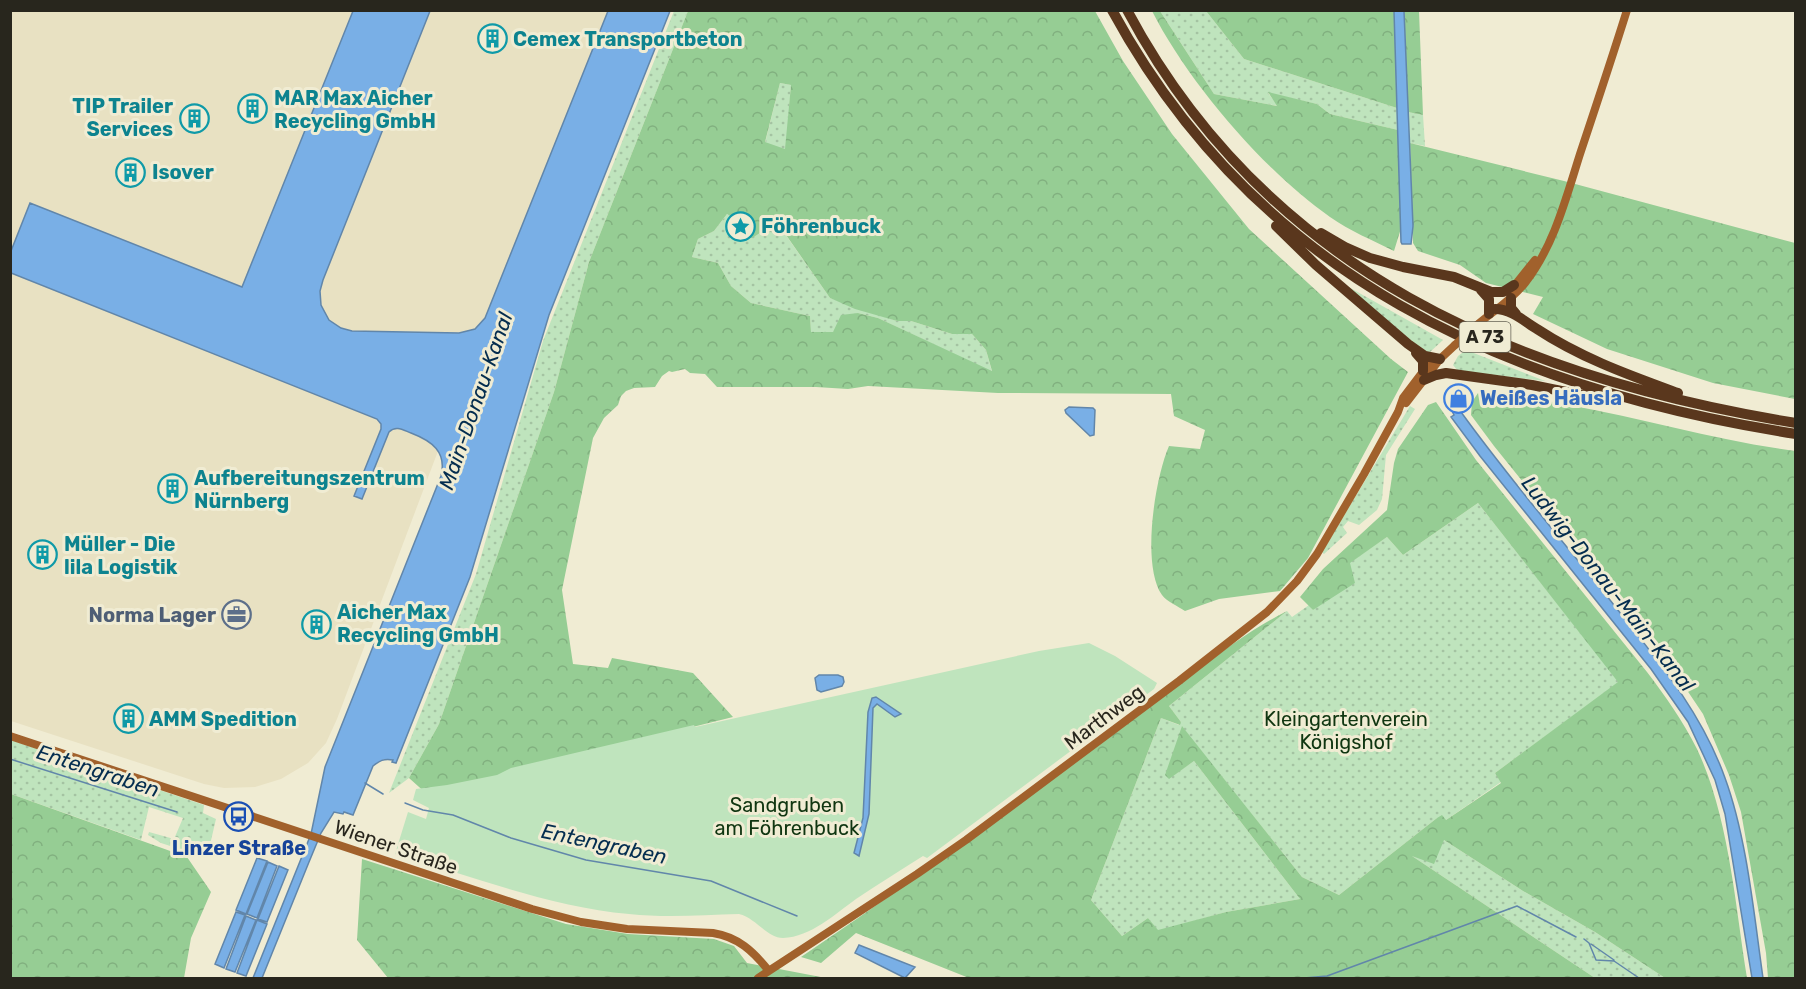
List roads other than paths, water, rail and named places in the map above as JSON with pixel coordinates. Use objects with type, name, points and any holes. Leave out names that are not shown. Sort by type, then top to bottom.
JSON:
[{"type":"highway","name":"A 73","points":[[1112,10],[1149,74],[1180,116],[1226,169],[1298,237],[1383,297],[1486,350],[1594,389],[1718,420],[1796,434]]},
{"type":"highway","name":"A 73","points":[[1127,10],[1160,66],[1200,121],[1247,175],[1285,211],[1336,252],[1374,278],[1466,328],[1530,355],[1587,375],[1654,394],[1796,423]]},
{"type":"highway","points":[[1263,206],[1274,225],[1301,252],[1408,344],[1425,356],[1443,356]]},
{"type":"highway","name":"A 73","points":[[1285,211],[1302,218],[1328,238],[1360,254],[1403,267],[1454,277],[1478,288],[1498,293],[1514,285]]},
{"type":"highway","name":"A 73","points":[[1478,288],[1489,299],[1492,311]]},
{"type":"highway","points":[[1511,298],[1511,308],[1520,318]]},
{"type":"highway","points":[[1492,311],[1505,309],[1559,343],[1607,367],[1711,407]]},
{"type":"highway","points":[[1408,344],[1422,359],[1421,378]]},
{"type":"highway","name":"A 73","points":[[1443,356],[1446,368],[1455,374]]},
{"type":"highway","name":"A 73","points":[[1421,378],[1439,374],[1455,374],[1532,385],[1627,404],[1657,406]]},
{"type":"main road","points":[[1492,311],[1511,298],[1535,269],[1550,241],[1627,10]]},
{"type":"main road","points":[[1492,311],[1550,241]]},
{"type":"main road","name":"Marthweg","points":[[758,978],[912,878],[975,833],[1172,687],[1267,612],[1297,581],[1322,547],[1402,401],[1443,356],[1492,311]]},
{"type":"main road","name":"Wiener Straße","points":[[10,736],[483,894],[570,919],[639,931],[726,936],[748,948],[769,971]]},
{"type":"water","name":"Main-Donau-Kanal","points":[[353,11],[430,11],[323,280],[320,291],[321,305],[329,320],[341,328],[352,331],[459,333],[475,329],[485,318],[608,11],[670,11],[549,315],[470,577],[396,763],[392,762],[393,760],[384,760],[373,766],[353,815],[334,812],[321,833],[262,978],[253,978],[311,834],[325,767],[441,476],[442,460],[436,448],[419,436],[394,429],[389,432],[362,499],[354,496],[381,429],[381,424],[377,419],[11,273],[11,251],[30,203],[242,287]]},
{"type":"water","points":[[1394,11],[1404,11],[1413,226],[1411,244],[1401,242]]},
{"type":"water","points":[[1447,396],[1457,413],[1461,412],[1659,663],[1703,729],[1715,753],[1733,801],[1749,877],[1763,978],[1752,978],[1725,814],[1715,780],[1688,722],[1651,669],[1451,417],[1454,415],[1445,397]]},
{"type":"water","points":[[1069,407],[1095,410],[1094,435],[1090,436],[1066,413],[1065,410]]},
{"type":"water","points":[[819,675],[838,675],[843,677],[844,682],[842,686],[821,692],[817,690],[815,678]]},
{"type":"water","points":[[876,697],[901,714],[895,717],[877,704],[873,708],[869,814],[859,856],[854,853],[863,818],[868,712],[872,698]]},
{"type":"water","points":[[257,858],[267,861],[246,914],[236,910]]},
{"type":"water","points":[[268,862],[277,866],[257,918],[247,914]]},
{"type":"water","points":[[279,866],[288,870],[267,922],[258,919]]},
{"type":"water","points":[[236,912],[245,915],[224,968],[215,964]]},
{"type":"water","points":[[246,916],[256,920],[235,972],[226,969]]},
{"type":"water","points":[[257,920],[267,924],[246,976],[237,973]]},
{"type":"water","points":[[859,945],[915,967],[905,978],[855,953]]},
{"type":"waterway","name":"Entengraben","points":[[10,759],[177,812]]},
{"type":"waterway","name":"Entengraben","points":[[365,783],[383,794]]},
{"type":"waterway","name":"Entengraben","points":[[405,803],[423,810],[453,815],[511,838],[586,860],[711,881],[797,916]]},
{"type":"waterway","points":[[1304,978],[1327,976],[1517,906],[1576,937]]},
{"type":"waterway","points":[[1584,939],[1589,943],[1596,960],[1614,961],[1639,978]]},
{"type":"waterway","points":[[1591,944],[1614,960]]},
{"type":"place","name":"Cemex Transportbeton","points":[[492,39]]},
{"type":"place","name":"MAR Max Aicher Recycling GmbH","points":[[253,109]]},
{"type":"place","name":"TIP Trailer Services","points":[[194,118]]},
{"type":"place","name":"Isover","points":[[131,172]]},
{"type":"place","name":"Föhrenbuck","points":[[740,226]]},
{"type":"place","name":"Weißes Häusla","points":[[1459,398]]},
{"type":"place","name":"Aufbereitungszentrum Nürnberg","points":[[173,489]]},
{"type":"place","name":"Müller - Die lila Logistik","points":[[43,555]]},
{"type":"place","name":"Norma Lager","points":[[237,615]]},
{"type":"place","name":"Aicher Max Recycling GmbH","points":[[316,624]]},
{"type":"place","name":"AMM Spedition","points":[[128,719]]},
{"type":"place","name":"Linzer Straße","points":[[239,817]]},
{"type":"water label","name":"Ludwig-Donau-Main-Kanal","points":[[1608,584]]},
{"type":"park label","name":"Kleingartenverein Königshof","points":[[1346,730]]},
{"type":"park label","name":"Sandgruben am Föhrenbuck","points":[[787,816]]}]
